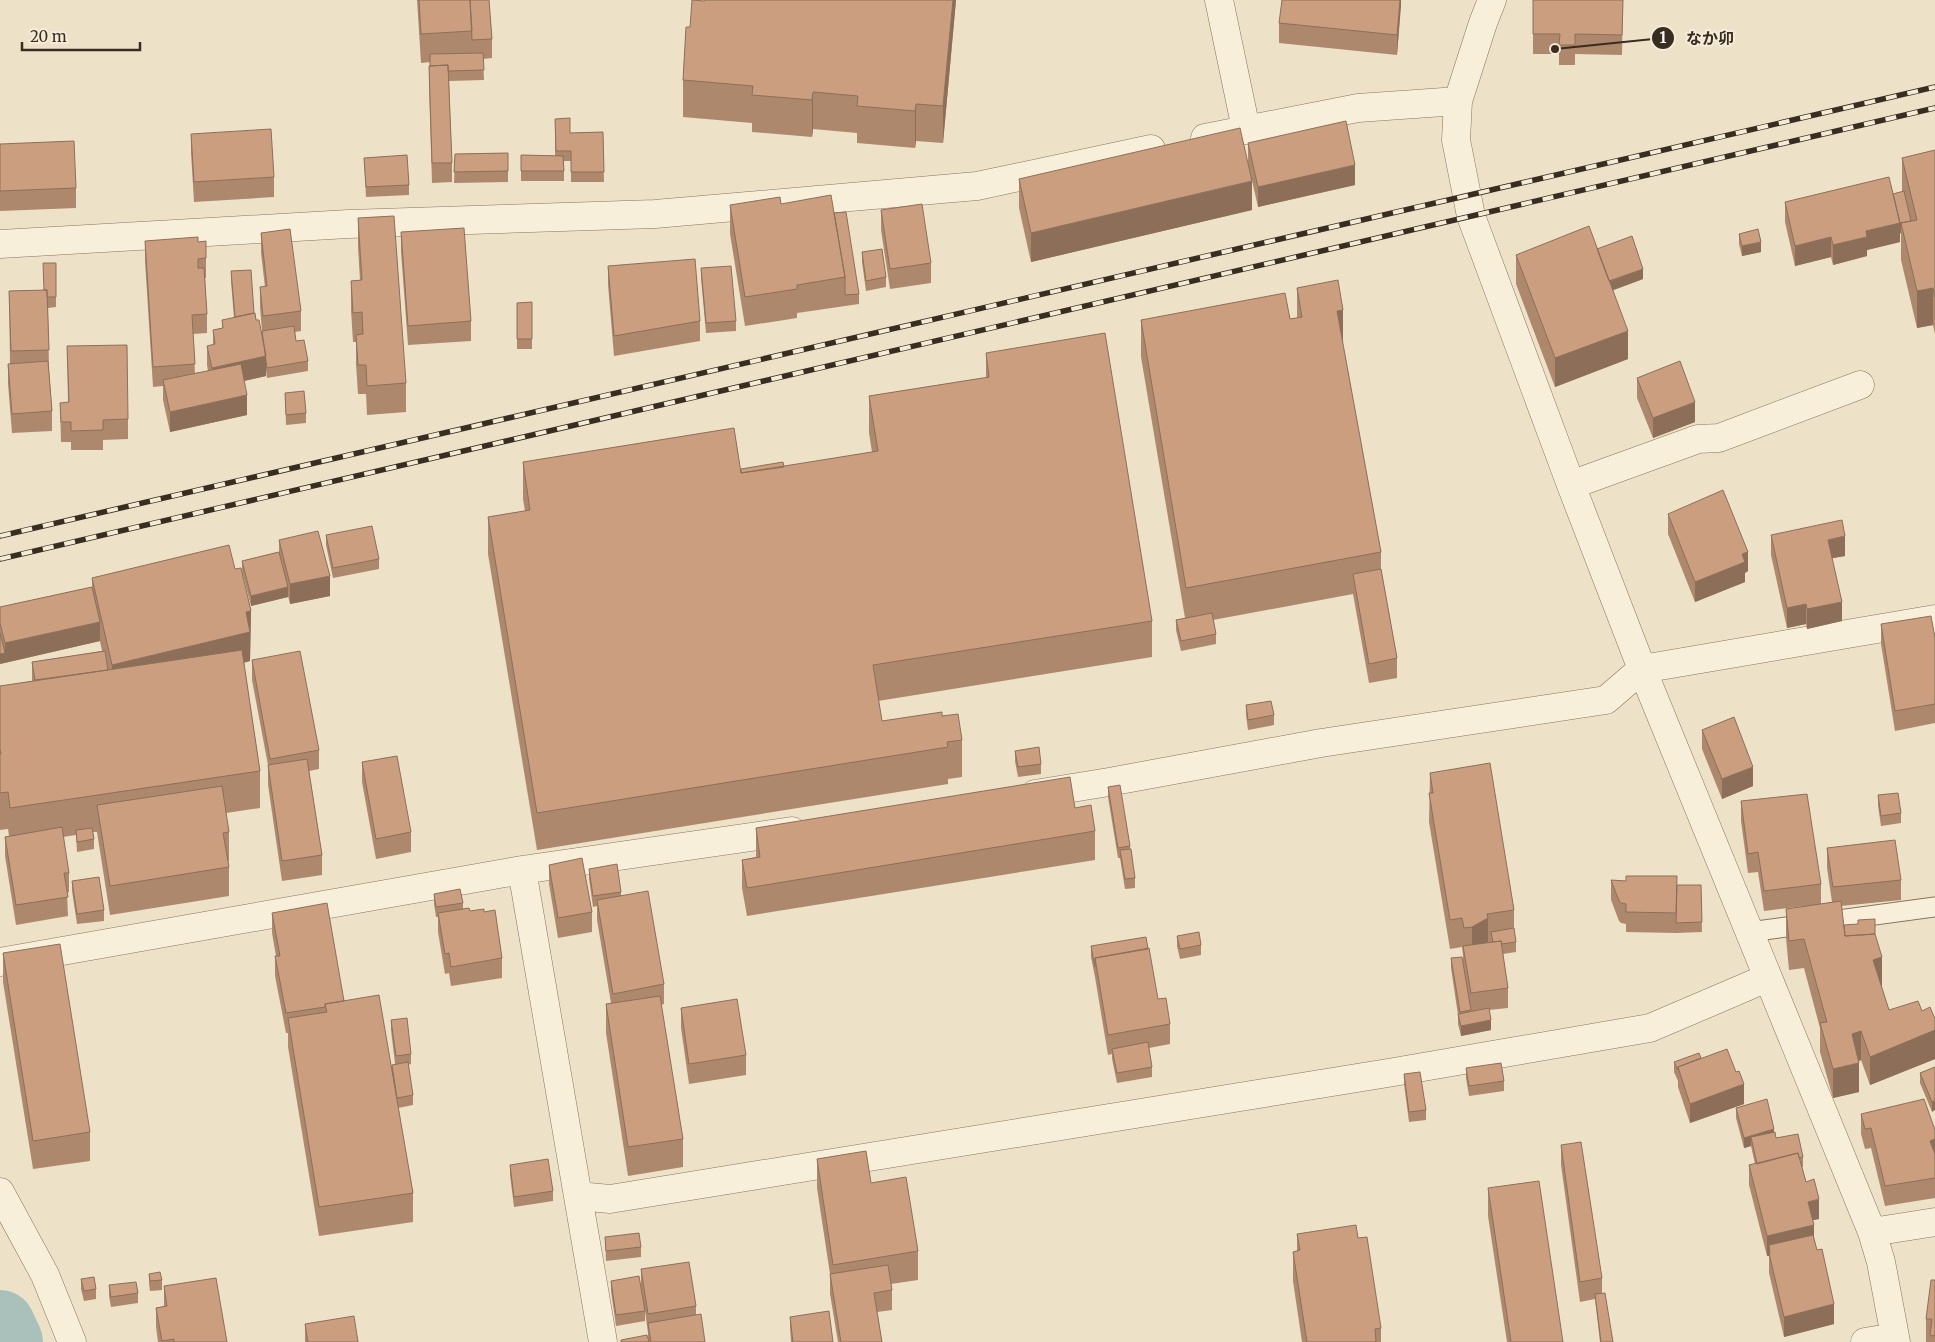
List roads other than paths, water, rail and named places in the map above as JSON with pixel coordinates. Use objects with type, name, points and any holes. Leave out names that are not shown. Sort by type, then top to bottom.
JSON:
[{"type":"street","points":[[1219,0],[1246,129]]},
{"type":"street","points":[[1492,0],[1458,102],[1456,140],[1471,216],[1642,669],[1872,1232],[1881,1262],[1896,1339],[1865,1342]]},
{"type":"street","points":[[0,244],[348,224],[655,214],[977,186],[1246,129],[1358,108],[1458,102]]},
{"type":"street","points":[[1571,485],[1698,439],[1719,438],[1860,385]]},
{"type":"street","points":[[1013,797],[1109,782],[1320,743],[1606,700],[1642,669],[1935,619]]},
{"type":"street","points":[[0,962],[522,870],[820,827]]},
{"type":"street","points":[[522,870],[603,1342]]},
{"type":"street","points":[[578,1196],[610,1199],[1374,1075],[1650,1028],[1767,978]]},
{"type":"street","points":[[0,1192],[44,1275],[72,1342]]},
{"type":"street","points":[[1872,1232],[1935,1222]]},
{"type":"lane","points":[[1749,932],[1935,907]]},
{"type":"waterway","points":[[0,1325],[8,1342]]},
{"type":"railway","points":[[0,536],[1935,87]]},
{"type":"railway","points":[[0,559],[1935,108]]},
{"type":"place","name":"なか卯","points":[[1555,49]]}]
